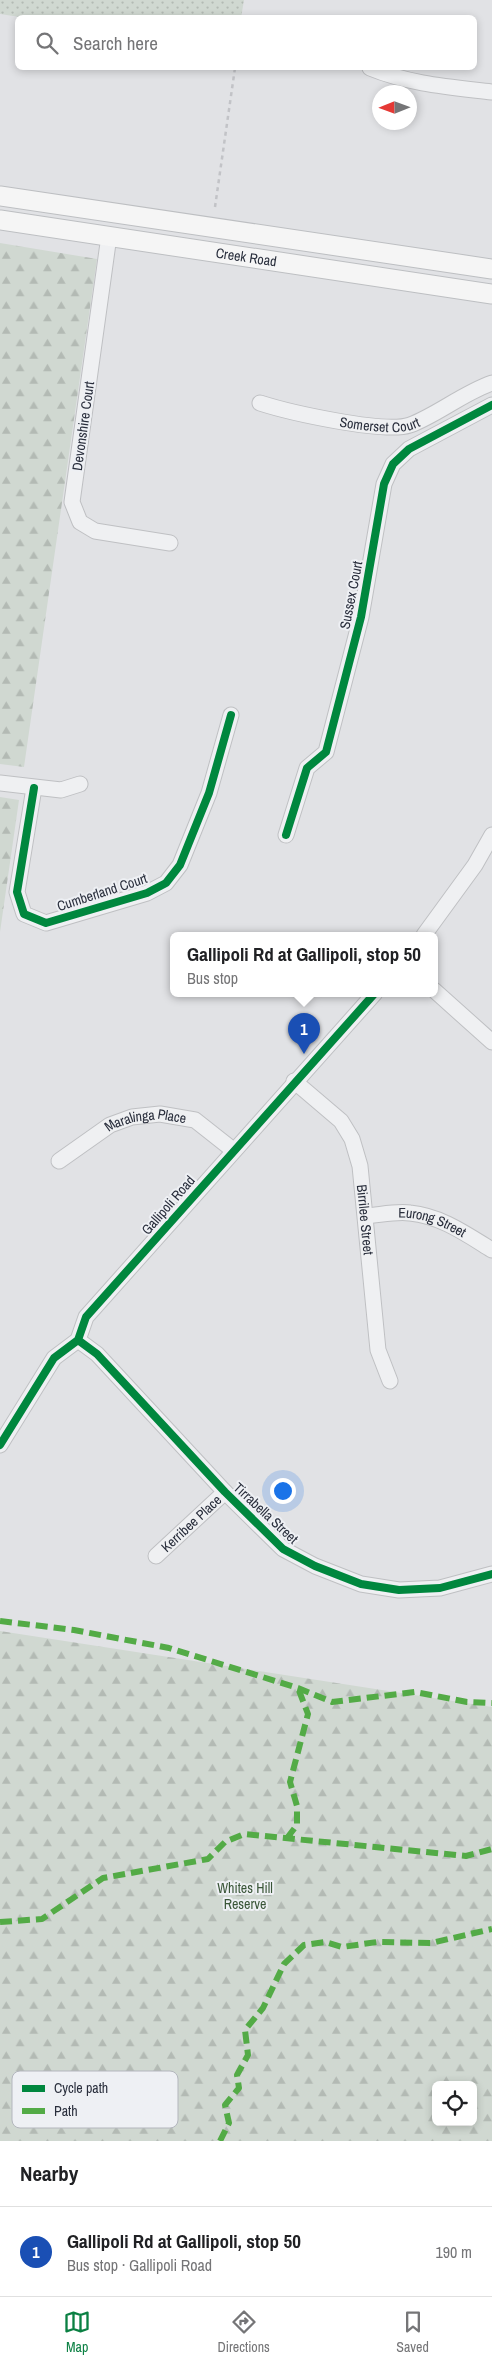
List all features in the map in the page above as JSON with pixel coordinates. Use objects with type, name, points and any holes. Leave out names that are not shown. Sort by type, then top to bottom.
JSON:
[{"type":"main road","name":"Creek Road","points":[[0,196],[492,269]]},
{"type":"main road","name":"Creek Road","points":[[0,220],[492,294]]},
{"type":"street","points":[[375,70],[415,82],[492,89]]},
{"type":"street","name":"Devonshire Court","points":[[109,236],[72,502],[80,522],[95,531],[170,543]]},
{"type":"street","name":"Somerset Court","points":[[260,403],[289,412],[388,427],[410,425],[478,388],[492,383]]},
{"type":"street","name":"Sussex Court","points":[[286,835],[307,768],[326,752],[361,617],[384,484],[394,464],[409,449],[492,405]]},
{"type":"street","name":"Cumberland Court","points":[[34,788],[17,892],[24,914],[46,923],[147,893],[166,883],[180,865],[209,793],[231,715]]},
{"type":"street","points":[[0,783],[61,790],[80,784]]},
{"type":"street","points":[[426,932],[475,865],[492,835]]},
{"type":"street","points":[[438,994],[492,1042]]},
{"type":"street","name":"Gallipoli Road","points":[[78,1340],[86,1317],[232,1150],[371,997]]},
{"type":"street","name":"Birrilee Street","points":[[294,1081],[341,1121],[352,1139],[360,1166],[378,1350],[390,1381]]},
{"type":"street","name":"Maralinga Place","points":[[59,1161],[110,1126],[132,1117],[160,1114],[194,1120],[232,1150]]},
{"type":"street","name":"Eurong Street","points":[[366,1216],[408,1212],[428,1216],[446,1223],[492,1250]]},
{"type":"street","points":[[0,1445],[54,1358],[78,1340]]},
{"type":"street","name":"Tirrabella Street","points":[[78,1340],[98,1354],[225,1492],[283,1549],[315,1566],[361,1584],[399,1590],[440,1588],[492,1574]]},
{"type":"street","name":"Kerribee Place","points":[[156,1556],[225,1492]]},
{"type":"path","points":[[215,207],[235,70]]},
{"type":"green space","points":[[0,0],[244,0],[242,15],[15,16],[0,14]]},
{"type":"green space","points":[[0,243],[97,259],[24,767],[0,764]]},
{"type":"green space","points":[[0,797],[19,800],[0,932]]},
{"type":"green space","name":"Whites Hill Reserve","points":[[0,1631],[492,1707],[492,2141],[0,2141]]},
{"type":"marked path","points":[[0,1621],[74,1630],[169,1648],[298,1688],[332,1702],[415,1692],[467,1702],[492,1703]]},
{"type":"marked path","points":[[287,1838],[297,1825],[297,1806],[290,1782],[308,1714],[298,1688]]},
{"type":"marked path","points":[[0,1922],[42,1919],[103,1878],[208,1859],[225,1842],[244,1834],[466,1856],[492,1849]]},
{"type":"marked path","points":[[220,2141],[229,2123],[225,2105],[239,2088],[237,2075],[248,2055],[245,2030],[263,2008],[284,1964],[304,1945],[325,1942],[342,1947],[377,1942],[431,1943],[492,1929]]},
{"type":"cycle path","points":[[286,835],[307,768],[326,752],[361,617],[384,484],[393,464],[409,449],[492,405]]},
{"type":"cycle path","points":[[34,788],[17,892],[24,914],[46,923],[147,893],[166,883],[180,865],[209,793],[231,715]]},
{"type":"cycle path","points":[[0,1445],[54,1358],[78,1340],[86,1317],[371,997]]},
{"type":"cycle path","points":[[78,1340],[97,1354],[225,1492],[283,1549],[315,1566],[361,1584],[399,1590],[440,1588],[492,1574]]},
{"type":"place","name":"Gallipoli Rd at Gallipoli, stop 50","points":[[304,1054]]}]
